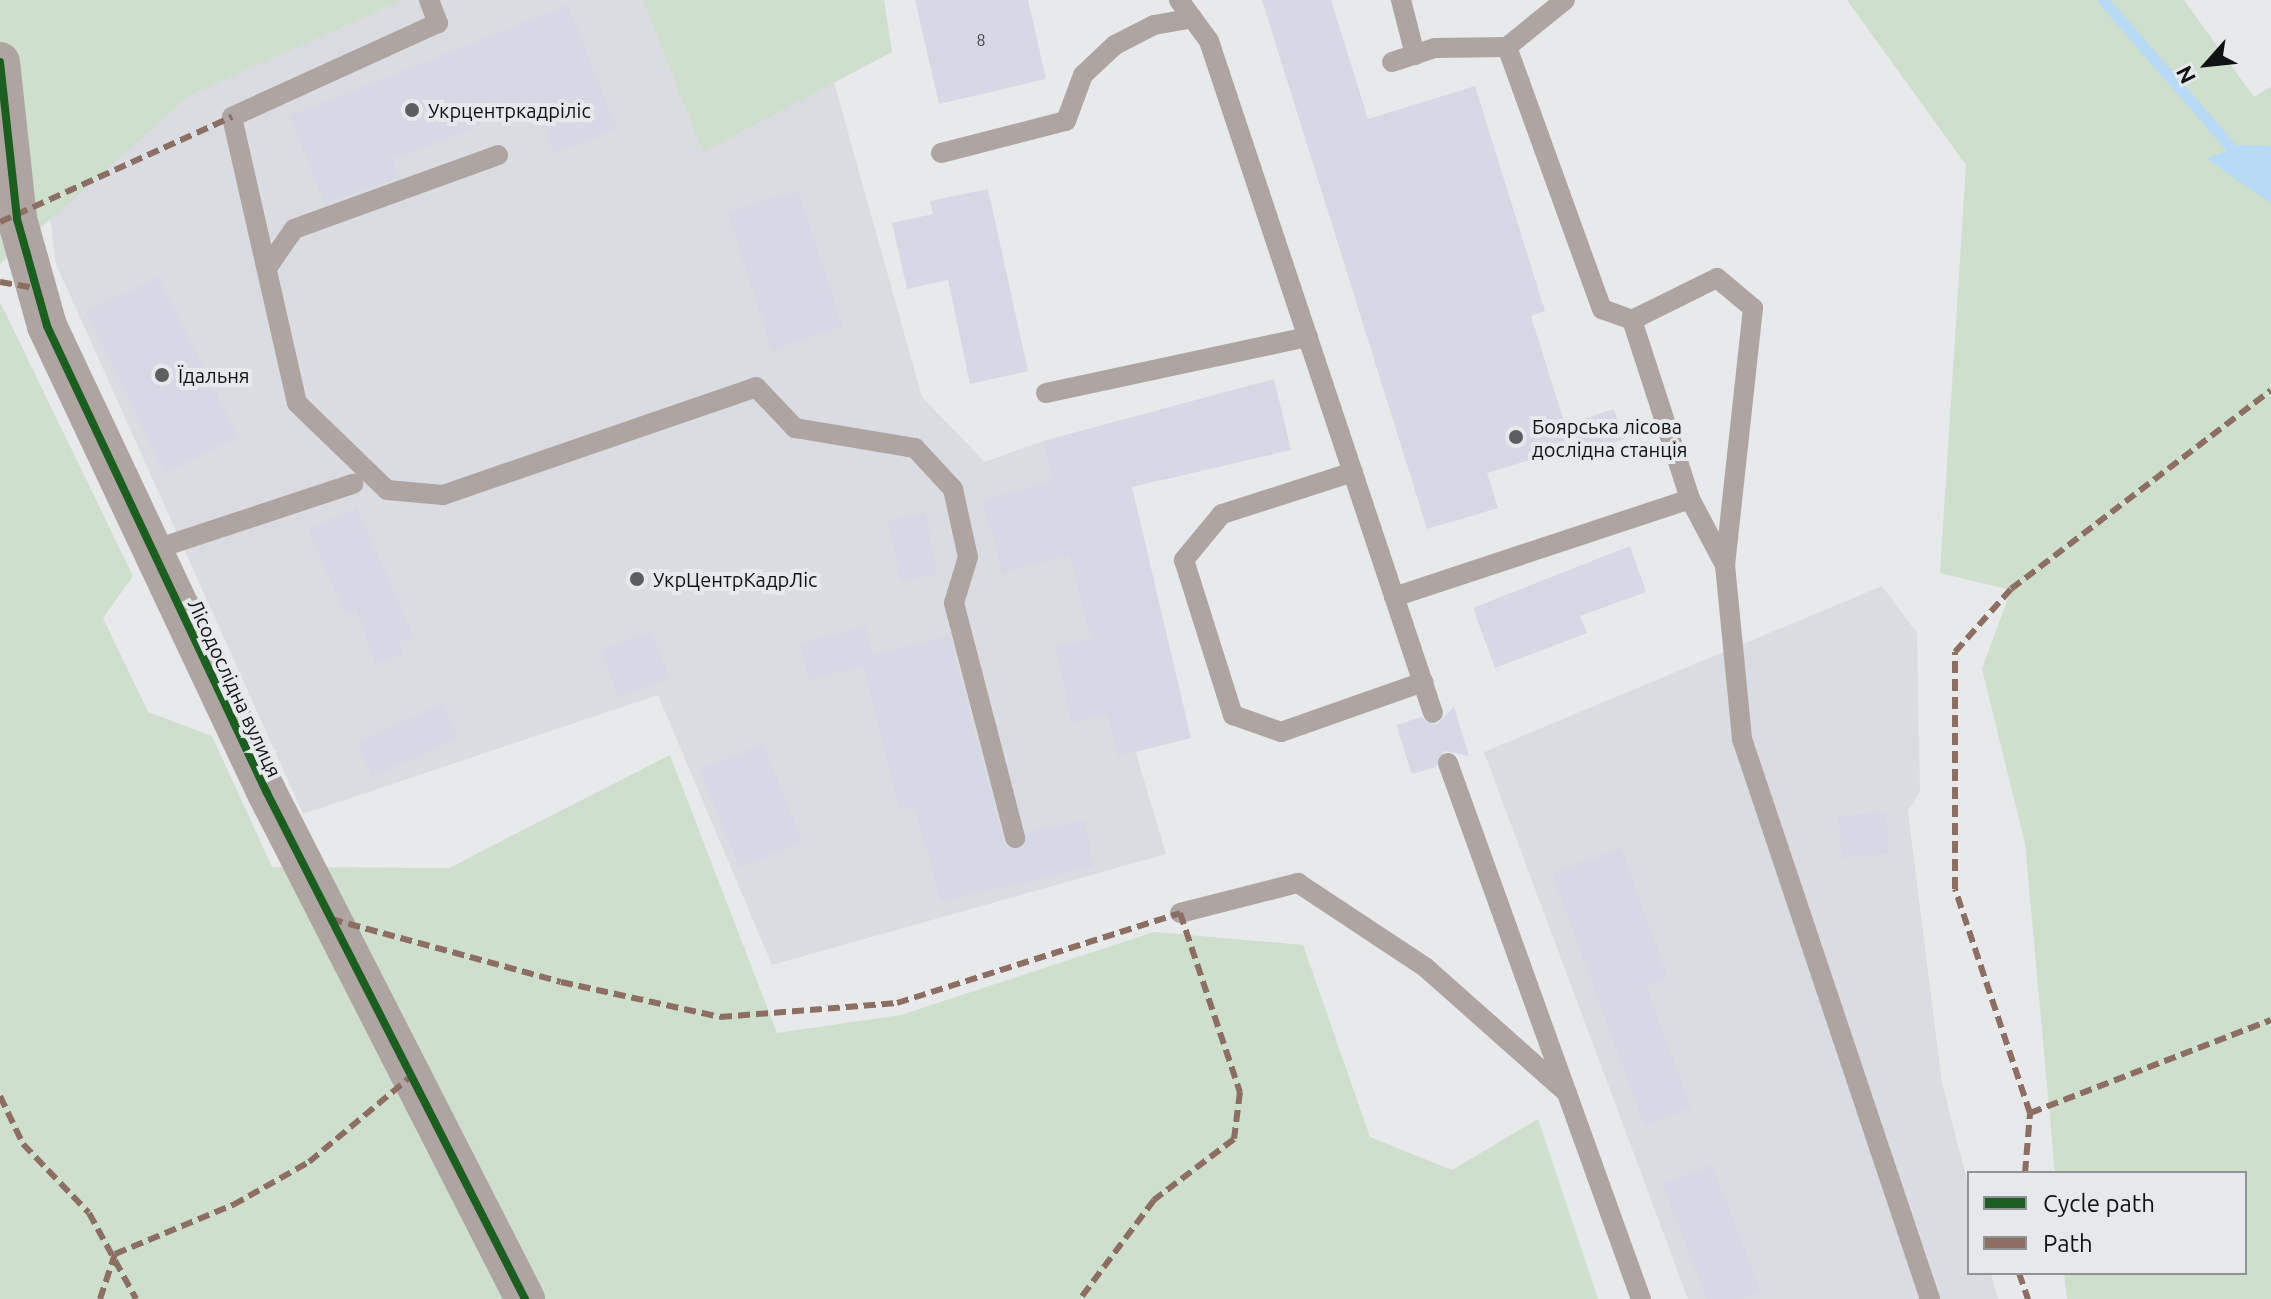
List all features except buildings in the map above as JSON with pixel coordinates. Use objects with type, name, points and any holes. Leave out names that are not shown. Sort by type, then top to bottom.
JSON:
[{"type":"street","name":"Лісодослідна вулиця","points":[[0,62],[17,219],[34,288],[267,793],[525,1299]]},
{"type":"lane","points":[[429,0],[438,23],[232,117],[297,403],[387,490],[443,495],[756,387],[795,428],[915,448],[953,489],[968,557],[954,603],[1015,838]]},
{"type":"lane","points":[[1179,0],[1209,41],[1433,713]]},
{"type":"lane","points":[[1401,0],[1415,55]]},
{"type":"lane","points":[[1392,62],[1415,55],[1507,47],[1565,0]]},
{"type":"lane","points":[[941,153],[1066,121],[1083,75],[1115,45],[1154,25],[1192,18]]},
{"type":"lane","points":[[1507,47],[1602,309],[1632,320],[1717,278],[1753,308],[1725,565],[1742,739],[1930,1299]]},
{"type":"lane","points":[[267,268],[294,229],[498,155]]},
{"type":"lane","points":[[1632,320],[1690,499],[1725,565]]},
{"type":"lane","points":[[1046,393],[1308,337]]},
{"type":"lane","points":[[1353,472],[1222,514],[1184,560],[1233,715],[1281,732],[1423,682]]},
{"type":"lane","points":[[153,550],[353,484]]},
{"type":"lane","points":[[1394,597],[1690,499]]},
{"type":"lane","points":[[1448,763],[1641,1299]]},
{"type":"lane","points":[[1180,913],[1298,883],[1425,967],[1569,1096]]},
{"type":"shaded area","name":"УкрЦентрКадрЛіс","points":[[369,0],[811,0],[922,397],[985,462],[1043,441],[1166,854],[772,965],[658,695],[303,814],[56,264],[40,138]]},
{"type":"shaded area","points":[[1882,586],[1917,633],[1920,792],[1908,811],[1942,1083],[1967,1180],[1967,1275],[1992,1275],[1998,1299],[1688,1299],[1484,752]]},
{"type":"green space","points":[[0,0],[403,0],[190,95],[0,264]]},
{"type":"green space","points":[[643,0],[884,0],[892,52],[703,152]]},
{"type":"green space","points":[[1847,0],[2184,0],[2254,97],[2271,87],[2271,1299],[2067,1299],[2064,1275],[2247,1275],[2247,1171],[2055,1171],[2025,843],[1982,669],[2011,590],[1940,573],[1966,165]]},
{"type":"green space","points":[[0,302],[133,576],[103,618],[148,712],[212,736],[272,867],[449,868],[670,755],[777,1033],[901,1015],[1154,932],[1303,945],[1370,1137],[1452,1170],[1538,1119],[1598,1299],[0,1299]]},
{"type":"water","points":[[2241,145],[2271,146],[2271,203],[2207,159]]},
{"type":"waterway","points":[[2103,0],[2242,160]]},
{"type":"marked path","points":[[0,222],[232,117]]},
{"type":"marked path","points":[[0,282],[34,288]]},
{"type":"marked path","points":[[2025,1171],[2030,1113],[1955,889],[1955,652],[2011,589],[2271,390]]},
{"type":"marked path","points":[[331,919],[561,982],[720,1017],[897,1003],[1180,913],[1240,1092],[1234,1139],[1154,1200],[1080,1299]]},
{"type":"marked path","points":[[2030,1113],[2271,1020]]},
{"type":"marked path","points":[[100,1299],[115,1254],[233,1205],[309,1162],[409,1078]]},
{"type":"marked path","points":[[0,1096],[23,1144],[89,1213],[136,1299]]},
{"type":"marked path","points":[[2020,1275],[2028,1299]]},
{"type":"cycle path","points":[[0,62],[17,219],[47,326],[267,793],[525,1299]]},
{"type":"place","name":"Укрцентркадріліс","points":[[412,110]]},
{"type":"place","name":"Їдальня","points":[[162,375]]},
{"type":"place","name":"Боярська лісова дослідна станція","points":[[1516,437]]},
{"type":"place","name":"УкрЦентрКадрЛіс","points":[[637,579]]}]
